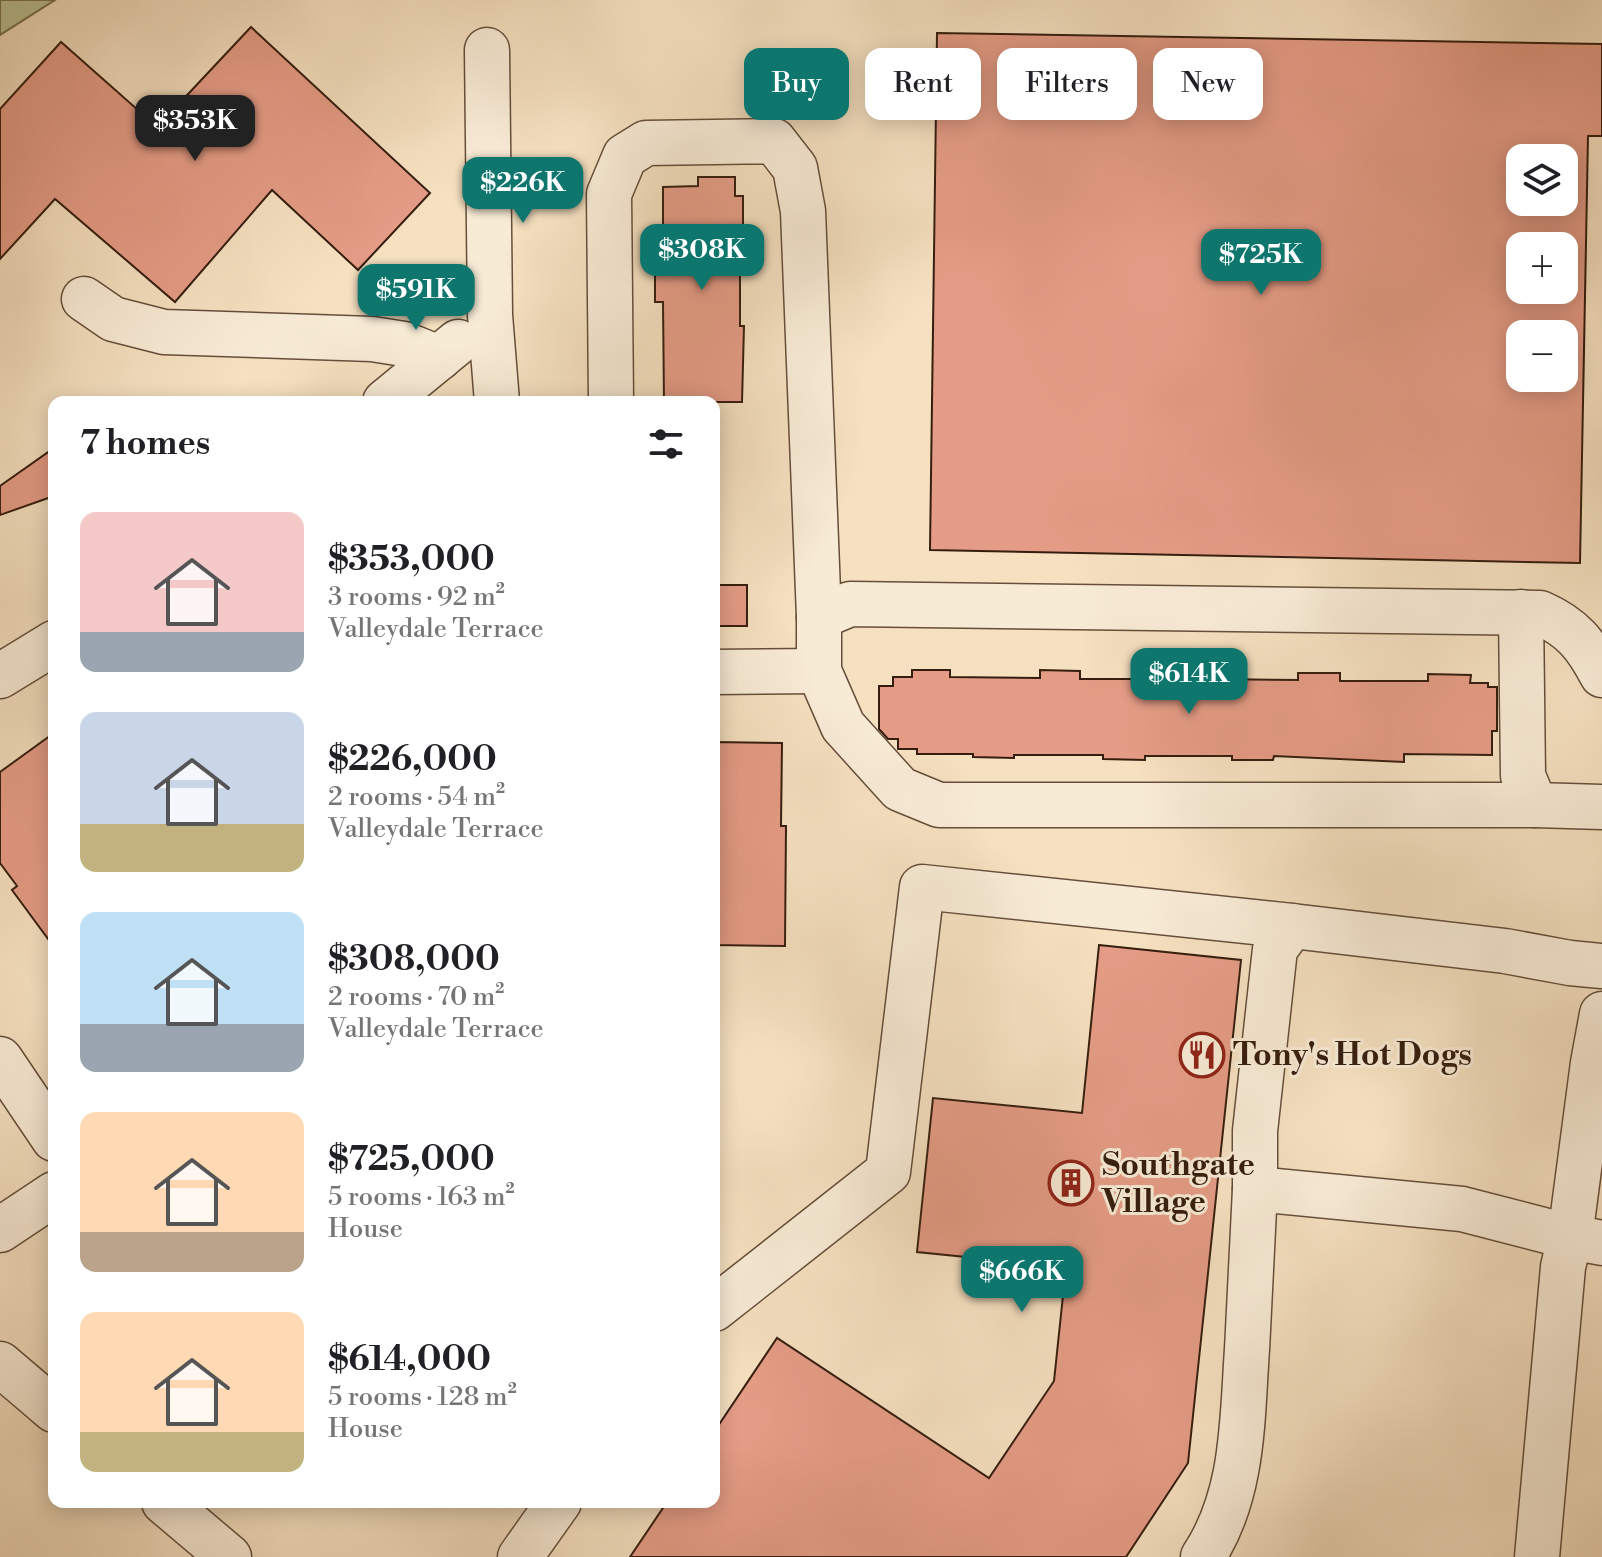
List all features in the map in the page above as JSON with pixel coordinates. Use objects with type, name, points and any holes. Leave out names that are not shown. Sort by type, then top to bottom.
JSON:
[{"type":"street","points":[[487,50],[490,315],[497,396]]},
{"type":"street","points":[[611,396],[609,194],[625,156],[646,143],[774,141],[795,168],[803,211],[819,671],[843,726],[900,789],[939,805],[1602,807]]},
{"type":"street","points":[[84,299],[113,319],[164,332],[372,339],[404,344],[439,358]]},
{"type":"street","points":[[392,396],[490,315]]},
{"type":"street","points":[[819,617],[850,604],[1540,613],[1563,623],[1590,651],[1602,675]]},
{"type":"street","points":[[1521,612],[1523,776],[1535,805]]},
{"type":"street","points":[[0,676],[48,647]]},
{"type":"street","points":[[720,672],[819,671]]},
{"type":"street","points":[[720,1304],[888,1172],[922,887],[1292,926],[1505,951],[1602,966]]},
{"type":"street","points":[[1203,1557],[1230,1501],[1240,1457],[1255,1189],[1255,1131],[1275,949],[1292,926]]},
{"type":"street","points":[[1537,1557],[1563,1267],[1586,1240],[1593,1063],[1602,1014]]},
{"type":"street","points":[[0,1059],[48,1130]]},
{"type":"street","points":[[1255,1189],[1462,1209],[1586,1240]]},
{"type":"street","points":[[3,1221],[48,1197]]},
{"type":"street","points":[[0,1364],[48,1405]]},
{"type":"street","points":[[171,1508],[229,1557]]},
{"type":"street","points":[[520,1557],[555,1508]]},
{"type":"green space","points":[[0,0],[55,0],[0,35]]},
{"type":"building","points":[[251,27],[430,193],[358,270],[272,190],[175,302],[55,199],[0,259],[0,109],[61,42],[159,125]]},
{"type":"building","points":[[937,33],[1602,44],[1602,136],[1588,136],[1580,563],[930,550],[936,120],[981,120],[981,48],[937,48]]},
{"type":"building","points":[[698,177],[735,177],[735,196],[743,196],[743,235],[740,235],[740,326],[744,326],[742,402],[720,402],[720,396],[664,396],[663,302],[655,302],[655,259],[663,259],[663,187],[698,186]]},
{"type":"building","points":[[48,452],[48,498],[0,515],[0,486]]},
{"type":"building","points":[[720,585],[747,585],[747,626],[720,626]]},
{"type":"building","points":[[912,670],[950,670],[950,677],[1040,678],[1040,670],[1080,671],[1080,679],[1168,679],[1168,671],[1210,672],[1210,679],[1298,680],[1298,673],[1340,673],[1340,681],[1428,681],[1428,674],[1471,675],[1470,683],[1488,683],[1488,687],[1497,687],[1497,731],[1492,731],[1492,755],[1404,754],[1404,762],[1274,756],[1273,760],[1232,760],[1232,756],[1145,756],[1145,760],[1103,759],[1103,755],[1014,755],[1014,758],[917,754],[917,749],[898,749],[898,739],[888,739],[879,729],[879,686],[893,686],[893,677],[912,677]]},
{"type":"building","points":[[48,737],[48,939],[12,890],[17,886],[0,863],[0,772]]},
{"type":"building","points":[[720,742],[782,743],[781,826],[786,826],[785,946],[720,945]]},
{"type":"building","name":"Southgate Village","points":[[1099,945],[1241,960],[1188,1463],[1126,1557],[630,1557],[663,1508],[720,1508],[720,1423],[777,1338],[989,1478],[1054,1381],[1066,1267],[917,1252],[933,1098],[1082,1113]]},
{"type":"place","name":"Tony's Hot Dogs","points":[[1202,1055]]},
{"type":"place","name":"Southgate Village","points":[[1071,1183]]}]
